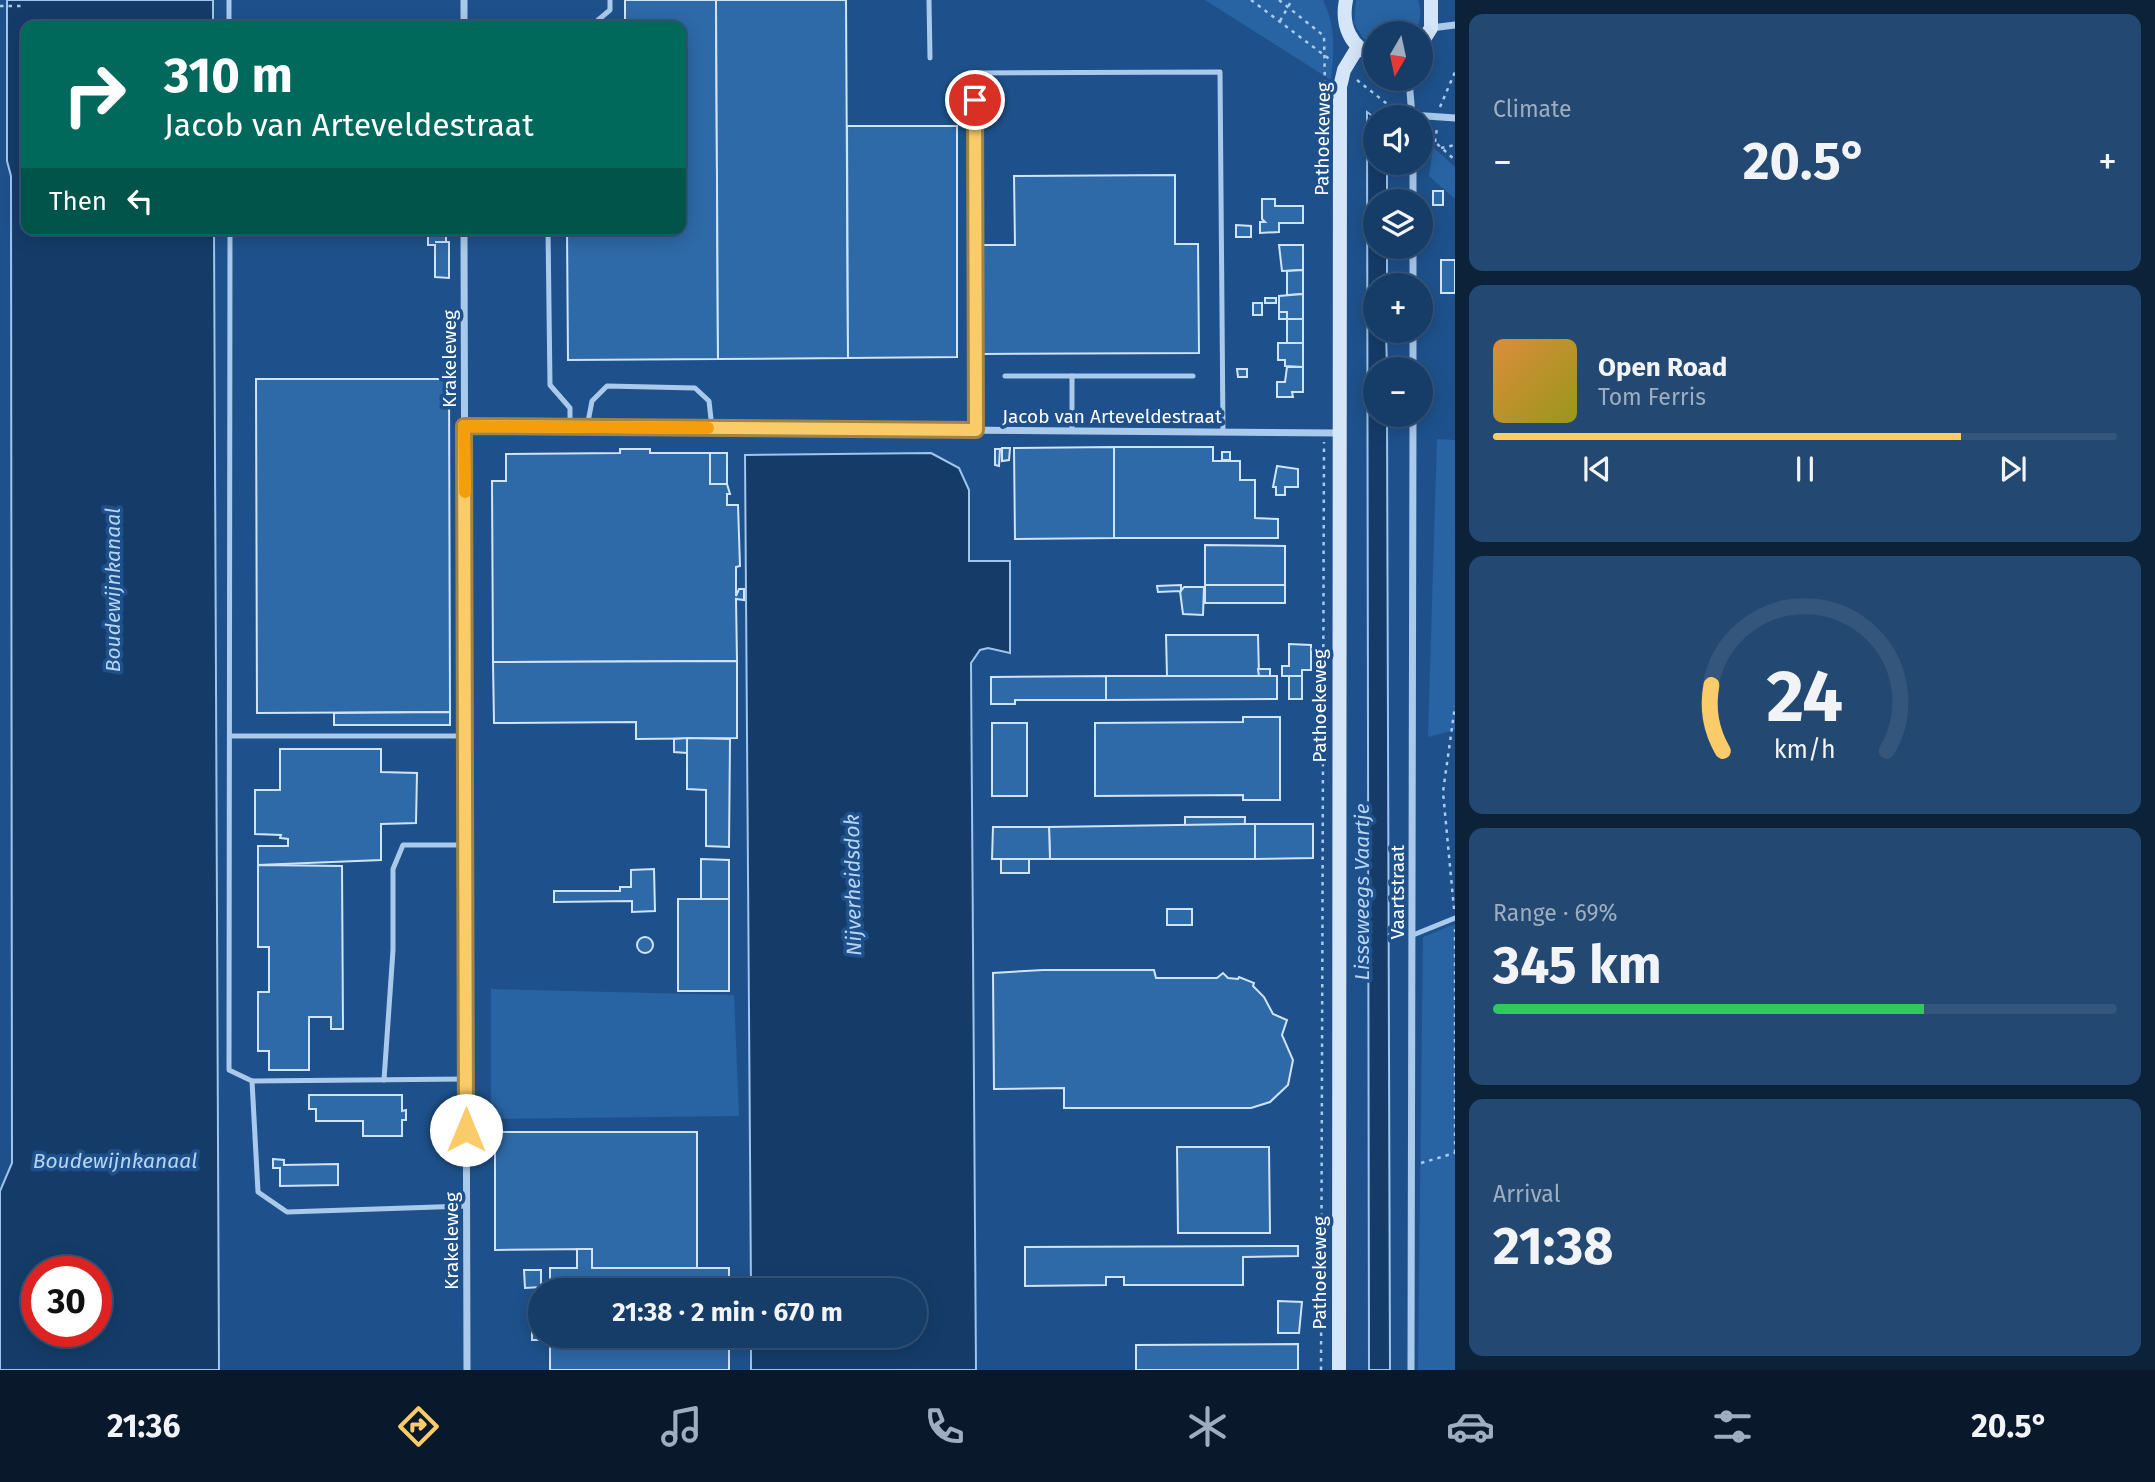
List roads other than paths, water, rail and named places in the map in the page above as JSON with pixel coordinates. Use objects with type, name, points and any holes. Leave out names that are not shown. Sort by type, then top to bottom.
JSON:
[{"type":"main road","points":[[1345,0],[1345,26],[1358,47],[1363,50]]},
{"type":"main road","points":[[1431,0],[1431,21]]},
{"type":"main road","name":"Pathoekeweg","points":[[1339,1370],[1340,87],[1344,70],[1358,47]]},
{"type":"street","points":[[464,0],[464,21]]},
{"type":"street","points":[[1433,28],[1455,25]]},
{"type":"street","points":[[1433,117],[1455,118]]},
{"type":"street","name":"Krakeleweg","points":[[464,235],[467,1370]]},
{"type":"street","name":"Jacob van Arteveldestraat","points":[[464,426],[1339,433]]},
{"type":"street","name":"Vaartstraat","points":[[1410,1370],[1413,427]]},
{"type":"lane","points":[[229,0],[229,21]]},
{"type":"lane","points":[[597,21],[610,10],[610,0]]},
{"type":"lane","points":[[929,0],[930,58]]},
{"type":"lane","points":[[976,430],[975,73],[1220,72],[1223,432]]},
{"type":"lane","points":[[230,235],[229,1070],[252,1081],[466,1079]]},
{"type":"lane","points":[[548,235],[550,385],[570,408],[570,427]]},
{"type":"lane","points":[[1005,376],[1193,376]]},
{"type":"lane","points":[[1072,376],[1072,431]]},
{"type":"lane","points":[[587,427],[593,401],[607,386],[695,388],[709,401],[712,428]]},
{"type":"lane","points":[[230,736],[465,736]]},
{"type":"lane","points":[[384,1080],[393,950],[394,869],[402,845],[465,845]]},
{"type":"lane","points":[[1413,935],[1455,918]]},
{"type":"lane","points":[[252,1081],[258,1192],[287,1212],[466,1206]]},
{"type":"water","name":"Boudewijnkanaal","points":[[7,0],[213,0],[213,21],[21,21],[21,235],[214,235],[219,1370],[0,1370],[0,1191],[12,1163],[11,176],[7,161]]},
{"type":"water","points":[[1367,175],[1387,175],[1387,189],[1367,189]]},
{"type":"water","points":[[1367,259],[1387,259],[1387,273],[1367,273]]},
{"type":"water","points":[[1367,343],[1386,343],[1387,357],[1367,357]]},
{"type":"water","points":[[1368,427],[1387,427],[1390,1370],[1369,1370]]},
{"type":"water","name":"Nijverheidsdok","points":[[931,453],[959,468],[969,490],[969,561],[1010,561],[1010,653],[988,648],[980,650],[971,663],[976,1370],[751,1370],[751,1348],[927,1348],[927,1278],[751,1278],[745,455]]},
{"type":"water label","name":"Lisseweegs Vaartje","points":[[1362,892]]}]
